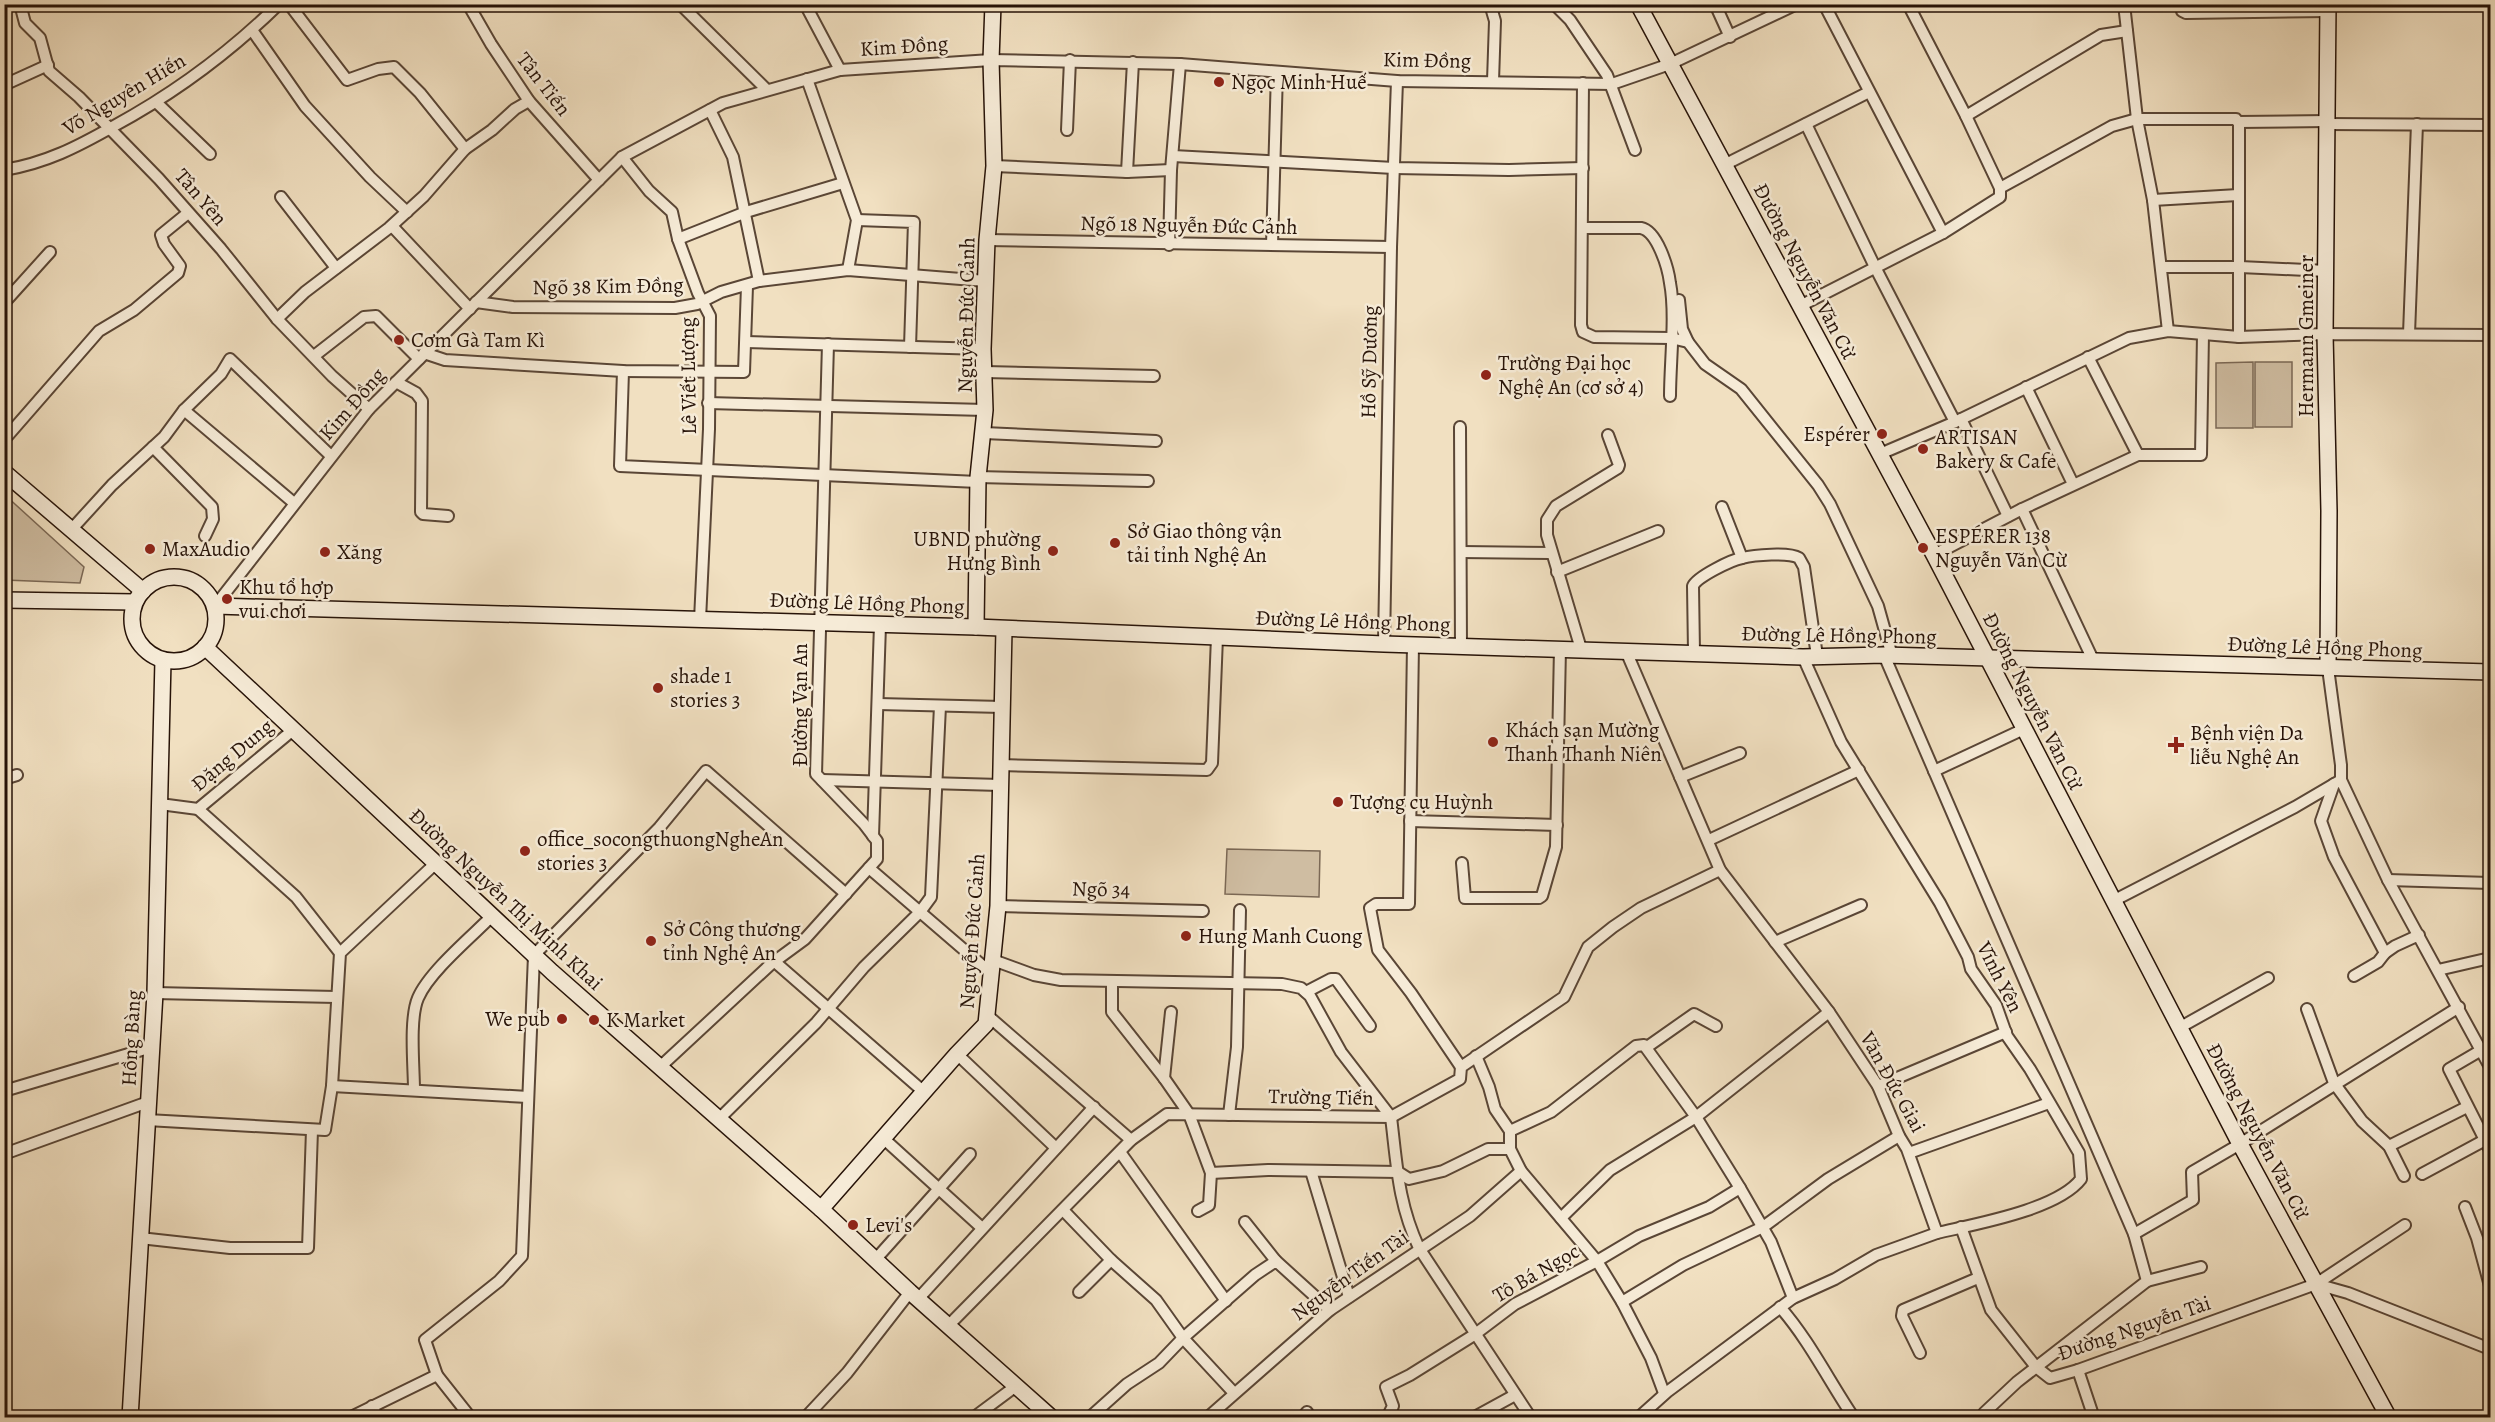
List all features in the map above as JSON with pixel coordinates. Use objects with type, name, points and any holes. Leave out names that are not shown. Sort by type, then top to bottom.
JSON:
[{"type":"main road","name":"Nguyễn Đức Cảnh","points":[[976,627],[978,479],[985,410],[983,349],[987,240],[994,166],[991,60],[993,4]]},
{"type":"main road","name":"Đường Nguyễn Văn Cừ","points":[[1638,4],[1934,555],[2240,1144],[2389,1418]]},
{"type":"main road","name":"Hermann Gmeiner","points":[[2328,8],[2325,334],[2329,511],[2328,668]]},
{"type":"main road","points":[[4,472],[71,530],[139,597]]},
{"type":"main road","points":[[179,577],[194,581],[206,591],[215,606],[216,623],[213,636],[206,647],[186,659],[163,660],[148,652],[137,639],[132,622],[139,597],[149,585],[163,578],[179,577]]},
{"type":"main road","points":[[4,600],[139,597]]},
{"type":"main road","name":"Đường Lê Hồng Phong","points":[[215,606],[976,627],[1413,645],[2490,672]]},
{"type":"main road","name":"Nguyễn Đức Cảnh","points":[[821,1209],[986,1024],[998,906],[1004,629]]},
{"type":"main road","name":"Đường Nguyễn Thị Minh Khai","points":[[206,647],[534,955],[821,1209],[1052,1418]]},
{"type":"main road","name":"Hồng Bàng","points":[[130,1418],[155,993],[163,660]]},
{"type":"street","name":"Tân Yên","points":[[20,4],[25,23],[40,38],[49,71],[110,128],[159,179],[221,249],[277,319],[332,376],[369,409]]},
{"type":"street","name":"Võ Nguyên Hiến","points":[[4,170],[35,165],[79,146],[157,102],[200,73],[252,30],[279,4]]},
{"type":"street","points":[[289,4],[347,80],[378,69],[394,67],[420,93],[465,149]]},
{"type":"street","name":"Tân Tiến","points":[[468,4],[490,44],[530,101],[599,180]]},
{"type":"street","points":[[680,4],[767,90]]},
{"type":"street","points":[[805,4],[840,70]]},
{"type":"street","points":[[1490,4],[1495,21],[1493,81]]},
{"type":"street","points":[[1554,4],[1570,20],[1611,84],[1635,150]]},
{"type":"street","points":[[1714,4],[1730,37]]},
{"type":"street","name":"Kim Đồng","points":[[215,606],[369,409],[622,157],[723,103],[840,70],[991,60],[1180,64],[1396,81],[1611,84],[1670,64],[1797,4]]},
{"type":"street","points":[[1824,4],[1943,233]]},
{"type":"street","points":[[1800,306],[1943,233],[1999,198],[2001,194],[1966,116],[1908,4]]},
{"type":"street","points":[[2124,4],[2137,119],[2153,200],[2168,331]]},
{"type":"street","points":[[2181,4],[2182,11],[2186,13],[2251,8],[2328,8]]},
{"type":"street","points":[[252,30],[305,106],[370,177],[407,212]]},
{"type":"street","points":[[1966,116],[2101,35],[2127,31]]},
{"type":"street","points":[[1067,130],[1070,60]]},
{"type":"street","points":[[1127,172],[1133,62]]},
{"type":"street","points":[[1169,244],[1171,170],[1180,64]]},
{"type":"street","points":[[4,85],[48,65]]},
{"type":"street","points":[[1272,245],[1277,72]]},
{"type":"street","points":[[807,79],[857,220],[848,270]]},
{"type":"street","name":"Hồ Sỹ Dương","points":[[1384,644],[1396,81]]},
{"type":"street","points":[[1583,82],[1584,228],[1581,325],[1583,332],[1594,337],[1671,338],[1688,342]]},
{"type":"street","points":[[1724,165],[1869,92]]},
{"type":"street","points":[[277,319],[336,268],[392,226],[424,196],[465,149],[492,130],[515,109],[530,101]]},
{"type":"street","points":[[157,102],[210,154]]},
{"type":"street","points":[[710,110],[733,157],[759,281]]},
{"type":"street","points":[[2000,188],[2112,126],[2137,119],[2231,118],[2238,122],[2490,125]]},
{"type":"street","points":[[2238,122],[2239,337]]},
{"type":"street","points":[[1806,124],[1875,267],[2008,516]]},
{"type":"street","points":[[2409,334],[2417,124]]},
{"type":"street","points":[[1173,156],[1394,168],[1509,170],[1583,168]]},
{"type":"street","name":"Lê Viết Lượng","points":[[622,157],[649,191],[672,212],[678,239],[698,293],[710,316],[707,471],[700,620]]},
{"type":"street","points":[[994,166],[1127,172],[1171,170]]},
{"type":"street","points":[[678,239],[746,212],[843,183]]},
{"type":"street","points":[[2153,200],[2238,195]]},
{"type":"street","points":[[281,197],[336,268]]},
{"type":"street","points":[[4,440],[93,336],[134,310],[178,273],[180,266],[164,244],[162,235],[188,213]]},
{"type":"street","points":[[857,220],[914,222],[910,347]]},
{"type":"street","points":[[392,226],[473,305]]},
{"type":"street","points":[[1584,228],[1641,228],[1652,232],[1671,284],[1670,396]]},
{"type":"street","name":"Ngõ 18 Nguyễn Đức Cảnh","points":[[987,240],[1391,247]]},
{"type":"street","points":[[4,303],[50,252]]},
{"type":"street","points":[[2162,267],[2240,267],[2327,271]]},
{"type":"street","name":"Ngõ 38 Kim Đồng","points":[[473,305],[675,308],[704,301],[721,292],[759,281],[848,270],[986,281]]},
{"type":"street","points":[[314,356],[364,317],[372,315],[422,356],[445,360],[623,370],[744,372],[747,286]]},
{"type":"street","points":[[1679,300],[1682,329],[1688,342],[1708,367],[1736,384],[1746,394],[1818,485],[1830,504],[1878,606],[1888,656],[1934,771],[2134,1234],[2147,1281]]},
{"type":"street","points":[[1880,454],[1958,420],[2129,338],[2168,331],[2239,337],[2325,334],[2490,335],[2490,317]]},
{"type":"street","points":[[1934,555],[2073,484],[2138,455],[2201,455],[2203,334]]},
{"type":"street","points":[[746,342],[983,349]]},
{"type":"street","name":"Đường Vạn An","points":[[828,344],[816,774],[873,836]]},
{"type":"street","points":[[2088,357],[2138,455]]},
{"type":"street","points":[[71,530],[112,485],[164,437],[184,410],[221,374],[230,360],[331,456]]},
{"type":"street","points":[[623,370],[620,466],[824,476],[1148,481]]},
{"type":"street","points":[[985,372],[1154,376]]},
{"type":"street","points":[[396,382],[416,393],[422,401],[421,512],[448,516]]},
{"type":"street","points":[[2026,387],[2073,484]]},
{"type":"street","points":[[708,403],[985,410]]},
{"type":"street","points":[[184,410],[294,503]]},
{"type":"street","points":[[1460,426],[1461,646]]},
{"type":"street","points":[[984,432],[1156,441]]},
{"type":"street","points":[[1581,649],[1551,553],[1546,524],[1553,509],[1618,468],[1619,465],[1608,435]]},
{"type":"street","points":[[153,447],[212,507],[213,519],[206,536]]},
{"type":"street","points":[[1694,652],[1695,582],[1742,558],[1722,507]]},
{"type":"street","points":[[2022,509],[2094,662]]},
{"type":"street","points":[[1557,572],[1658,531]]},
{"type":"street","points":[[1461,552],[1551,553]]},
{"type":"street","name":"Vĩnh Yên","points":[[1742,558],[1791,555],[1802,560],[1810,656],[1841,742],[1940,903],[1968,957],[1971,969],[1996,1005],[2006,1032],[2079,1153],[2081,1179],[2073,1189],[2019,1214],[1937,1233]]},
{"type":"street","points":[[660,1067],[775,962],[805,939],[877,859],[877,841],[873,836],[880,625]]},
{"type":"street","points":[[1000,765],[1207,770],[1212,763],[1217,637]]},
{"type":"street","points":[[1413,645],[1409,904],[1376,904],[1370,908],[1378,950],[1411,993],[1461,1067]]},
{"type":"street","points":[[1462,863],[1465,898],[1539,898],[1542,896],[1554,861],[1557,825],[1560,648]]},
{"type":"street","name":"Văn Đức Giai","points":[[1626,651],[1720,870],[1828,1012],[1878,1086],[1899,1136],[1909,1153],[1937,1233]]},
{"type":"street","points":[[2328,668],[2341,765],[2337,782],[2321,821],[2334,857],[2385,953]]},
{"type":"street","points":[[878,704],[1002,707]]},
{"type":"street","points":[[719,1119],[829,1009],[864,967],[920,912],[931,897],[940,706]]},
{"type":"street","points":[[1934,771],[2024,729]]},
{"type":"street","name":"Đặng Dung","points":[[160,804],[198,809],[293,730]]},
{"type":"street","points":[[1680,777],[1740,753]]},
{"type":"street","points":[[471,1418],[437,1375],[425,1340],[499,1281],[522,1256],[534,955],[659,828],[706,771],[846,894]]},
{"type":"street","points":[[1709,840],[1859,771]]},
{"type":"street","points":[[4,778],[17,775]]},
{"type":"street","points":[[822,780],[1000,785]]},
{"type":"street","points":[[2337,782],[2438,970],[2486,1047],[2490,1067]]},
{"type":"street","points":[[2113,902],[2295,807],[2337,782]]},
{"type":"street","points":[[198,809],[296,897],[340,953]]},
{"type":"street","points":[[1410,821],[1557,825]]},
{"type":"street","points":[[147,1120],[325,1130],[333,1086],[340,953],[436,863]]},
{"type":"street","points":[[869,868],[920,912],[992,967],[1048,978],[1112,982],[1288,985],[1306,992],[1341,1052],[1391,1117],[1401,1201],[1408,1226],[1419,1248],[1474,1335],[1531,1418]]},
{"type":"street","name":"Trường Tiến","points":[[948,1326],[1131,1140],[1167,1114],[1391,1117],[1460,1078],[1461,1067],[1564,997],[1588,947],[1613,927],[1641,908],[1720,870]]},
{"type":"street","points":[[2388,880],[2490,883]]},
{"type":"street","points":[[1775,942],[1861,905]]},
{"type":"street","name":"Ngõ 34","points":[[998,906],[1203,911]]},
{"type":"street","points":[[1229,1115],[1238,1047],[1240,910]]},
{"type":"street","points":[[414,1090],[413,1045],[417,999],[441,967],[492,916]]},
{"type":"street","points":[[2354,976],[2378,962],[2395,946],[2419,935]]},
{"type":"street","points":[[2438,970],[2490,958]]},
{"type":"street","points":[[775,962],[924,1092]]},
{"type":"street","points":[[2179,1028],[2268,978]]},
{"type":"street","points":[[1306,992],[1331,979],[1336,979],[1370,1026]]},
{"type":"street","points":[[1112,982],[1112,1012],[1189,1114],[1211,1173],[1209,1205],[1198,1211]]},
{"type":"street","points":[[155,993],[336,997]]},
{"type":"street","points":[[2134,1234],[2193,1200],[2192,1172],[2459,1007]]},
{"type":"street","points":[[2307,1009],[2334,1083],[2362,1121],[2389,1146],[2404,1176]]},
{"type":"street","points":[[1164,1078],[1171,1012]]},
{"type":"street","points":[[1561,1218],[1610,1170],[1696,1117],[1828,1012]]},
{"type":"street","points":[[1510,1131],[1551,1112],[1636,1046],[1647,1047],[1694,1014],[1716,1026]]},
{"type":"street","points":[[987,1016],[1131,1140]]},
{"type":"street","points":[[1878,1086],[2006,1032]]},
{"type":"street","points":[[4,1091],[152,1047]]},
{"type":"street","points":[[1647,1047],[1696,1117],[1763,1227],[1793,1298]]},
{"type":"street","points":[[2422,1174],[2488,1145],[2450,1069],[2486,1047]]},
{"type":"street","points":[[957,1054],[1056,1148]]},
{"type":"street","points":[[1476,1056],[1489,1086],[1495,1109],[1510,1131],[1510,1149],[1521,1171],[1597,1261],[1622,1302],[1651,1358],[1664,1394]]},
{"type":"street","points":[[333,1086],[528,1097]]},
{"type":"street","points":[[4,1154],[148,1102]]},
{"type":"street","points":[[1909,1153],[2049,1103]]},
{"type":"street","points":[[805,1418],[914,1295],[982,1228],[1094,1107]]},
{"type":"street","points":[[2389,1146],[2467,1107]]},
{"type":"street","points":[[140,1238],[230,1248],[308,1248],[312,1130]]},
{"type":"street","points":[[1622,1302],[1683,1265],[1763,1227],[1828,1179],[1899,1136]]},
{"type":"street","points":[[884,1138],[982,1228]]},
{"type":"street","points":[[1211,1173],[1268,1170],[1398,1172],[1409,1179],[1443,1171],[1488,1149],[1510,1149]]},
{"type":"street","points":[[1120,1152],[1226,1301]]},
{"type":"street","points":[[875,1260],[970,1154]]},
{"type":"street","points":[[1311,1171],[1348,1297]]},
{"type":"street","name":"Nguyễn Tiến Tài","points":[[1207,1418],[1330,1310],[1419,1248],[1470,1216],[1521,1171]]},
{"type":"street","name":"Tô Bá Ngọc","points":[[1387,1418],[1393,1406],[1386,1388],[1410,1376],[1474,1335],[1515,1304],[1639,1236],[1709,1207],[1740,1188]]},
{"type":"street","points":[[2465,1207],[2477,1238],[2490,1286]]},
{"type":"street","points":[[1063,1210],[1111,1260],[1156,1300],[1183,1338],[1234,1393]]},
{"type":"street","points":[[1245,1222],[1276,1261],[1330,1310]]},
{"type":"street","name":"Đường Nguyễn Tài","points":[[1982,1418],[1984,1413],[2036,1367],[2050,1378],[2078,1370],[2316,1284],[2405,1225]]},
{"type":"street","points":[[1961,1227],[1991,1310],[2036,1367],[2147,1281],[2201,1267]]},
{"type":"street","points":[[1638,1418],[1664,1394],[1793,1298],[1835,1279],[1876,1254],[1937,1233]]},
{"type":"street","points":[[1079,1292],[1111,1260]]},
{"type":"street","points":[[1089,1418],[1127,1384],[1158,1363],[1183,1338],[1256,1275],[1276,1261]]},
{"type":"street","points":[[1920,1353],[1902,1316],[1903,1310],[1978,1278]]},
{"type":"street","points":[[2316,1284],[2348,1293],[2490,1349]]},
{"type":"street","points":[[1780,1307],[1796,1325],[1854,1418]]},
{"type":"street","points":[[2078,1370],[2094,1418]]},
{"type":"street","points":[[349,1418],[437,1375]]},
{"type":"street","points":[[973,1418],[1016,1386]]},
{"type":"street","points":[[1473,1418],[1515,1395]]},
{"type":"street","points":[[372,1406],[378,1418]]},
{"type":"shaded area","points":[[2253,362],[2253,428],[2216,428],[2216,363]]},
{"type":"shaded area","points":[[2255,362],[2292,362],[2292,427],[2255,427]]},
{"type":"shaded area","points":[[5,495],[84,567],[80,583],[5,580]]},
{"type":"shaded area","points":[[1227,849],[1320,851],[1319,897],[1225,894]]},
{"type":"place","name":"Ngọc Minh Huế","points":[[1219,82]]},
{"type":"place","name":"Cơm Gà Tam Kì","points":[[399,340]]},
{"type":"place","name":"Trường Đại học Nghệ An (cơ sở 4)","points":[[1486,375]]},
{"type":"place","name":"Espérer","points":[[1882,434]]},
{"type":"place","name":"ARTISAN Bakery & Cafe","points":[[1923,449]]},
{"type":"place","name":"Sở Giao thông vận tải tỉnh Nghệ An","points":[[1115,543]]},
{"type":"place","name":"ESPÉRER 138 Nguyễn Văn Cừ","points":[[1923,548]]},
{"type":"place","name":"MaxAudio","points":[[150,549]]},
{"type":"place","name":"UBND phường Hưng Bình","points":[[1053,551]]},
{"type":"place","name":"Xăng","points":[[325,552]]},
{"type":"place","name":"Khu tổ hợp vui chơi","points":[[227,599]]},
{"type":"place","name":"shade 1 stories 3","points":[[658,688]]},
{"type":"place","name":"Khách sạn Mường Thanh Thanh Niên","points":[[1493,742]]},
{"type":"place","name":"Bệnh viện Da liễu Nghệ An","points":[[2176,745]]},
{"type":"place","name":"Tượng cụ Huỳnh","points":[[1338,802]]},
{"type":"place","name":"office_socongthuongNgheAn stories 3","points":[[525,851]]},
{"type":"place","name":"Hung Manh Cuong","points":[[1186,936]]},
{"type":"place","name":"Sở Công thương tỉnh Nghệ An","points":[[651,941]]},
{"type":"place","name":"We pub","points":[[562,1019]]},
{"type":"place","name":"K Market","points":[[594,1020]]},
{"type":"place","name":"Levi's","points":[[853,1225]]}]
